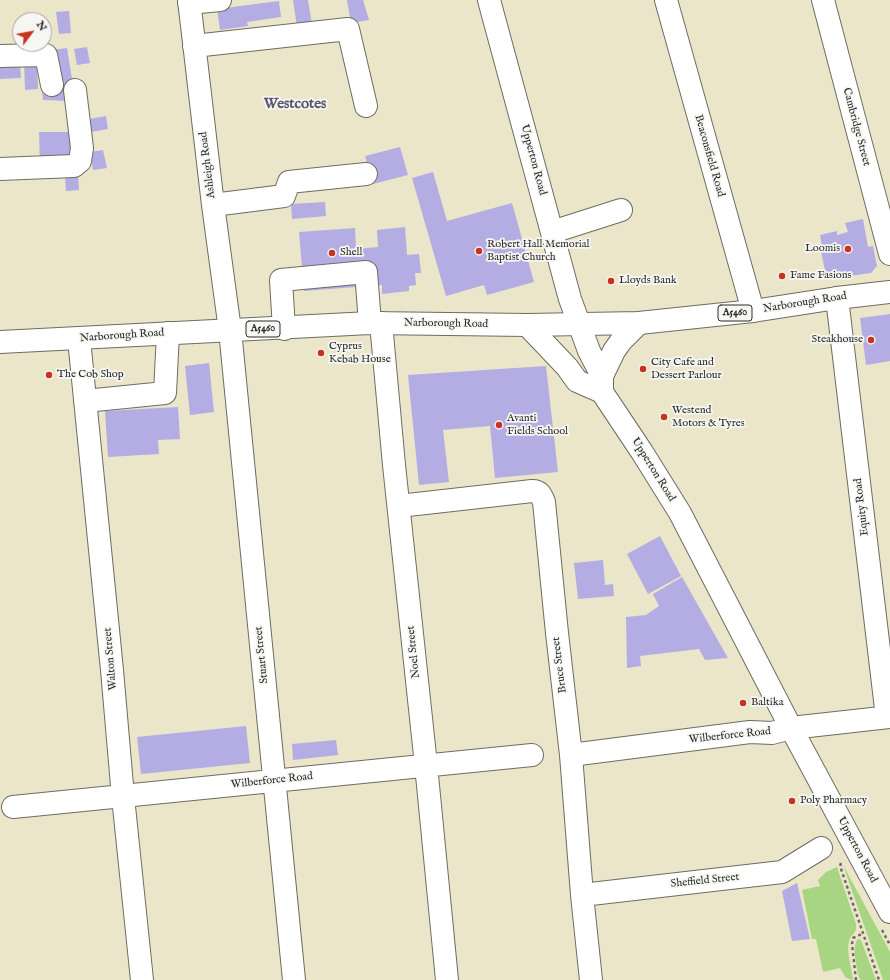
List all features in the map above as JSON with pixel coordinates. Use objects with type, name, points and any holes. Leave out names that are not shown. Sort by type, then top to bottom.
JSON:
[{"type":"street","points":[[189,2],[220,0]]},
{"type":"street","name":"Upperton Road","points":[[489,0],[570,299],[602,384],[680,513],[791,728],[890,912]]},
{"type":"street","name":"Beaconsfield Road","points":[[666,0],[753,311]]},
{"type":"street","name":"Cambridge Street","points":[[823,0],[890,254]]},
{"type":"street","name":"Ashleigh Road","points":[[189,2],[213,204],[230,330]]},
{"type":"street","points":[[194,46],[348,29],[366,106]]},
{"type":"street","points":[[0,56],[46,54],[52,85]]},
{"type":"street","points":[[0,169],[74,166],[80,161],[82,148],[75,90]]},
{"type":"street","points":[[213,204],[284,196],[289,182],[366,174]]},
{"type":"street","points":[[552,232],[621,210]]},
{"type":"street","name":"Noel Street","points":[[284,329],[281,280],[366,272],[376,323],[399,506],[447,980]]},
{"type":"street","name":"Narborough Road","points":[[0,342],[230,330],[284,329],[376,323],[527,325],[639,323],[753,311],[837,298],[890,292]]},
{"type":"street","name":"Equity Road","points":[[837,298],[889,717]]},
{"type":"street","points":[[527,325],[567,367],[577,381],[602,384],[614,351],[621,341],[639,323]]},
{"type":"street","name":"Stuart Street","points":[[230,330],[294,980]]},
{"type":"street","points":[[85,402],[165,393],[168,333]]},
{"type":"street","name":"Walton Street","points":[[79,339],[142,980]]},
{"type":"street","name":"Bruce Street","points":[[399,506],[537,491],[541,495],[544,502],[556,543],[557,633],[571,754],[582,895],[591,980]]},
{"type":"street","name":"Wilberforce Road","points":[[571,754],[750,732],[772,733],[791,728],[889,717]]},
{"type":"street","name":"Wilberforce Road","points":[[13,807],[426,765],[532,756]]},
{"type":"street","name":"Sheffield Street","points":[[582,895],[782,872],[821,848]]},
{"type":"path","points":[[842,857],[840,866],[879,980]]},
{"type":"path","points":[[856,980],[852,944],[853,938],[862,934]]},
{"type":"green space","points":[[843,865],[890,952],[890,980],[883,980]]},
{"type":"green space","points":[[837,867],[856,924],[856,930],[850,938],[848,946],[853,980],[846,978],[840,968],[823,972],[816,939],[812,939],[802,890],[820,886],[818,880],[826,872]]},
{"type":"green space","points":[[858,939],[861,940],[876,980],[860,980],[856,965],[855,953],[856,942]]},
{"type":"building","points":[[293,0],[308,0],[312,25],[297,27]]},
{"type":"building","points":[[347,0],[363,0],[369,20],[351,23]]},
{"type":"building","points":[[279,1],[281,17],[247,22],[248,26],[220,30],[217,9]]},
{"type":"building","points":[[69,11],[71,33],[59,34],[56,12]]},
{"type":"building","points":[[87,47],[90,63],[77,65],[74,49]]},
{"type":"building","points":[[67,48],[73,85],[71,101],[43,100],[42,90],[58,88],[53,50]]},
{"type":"building","points":[[37,60],[38,89],[25,90],[24,61]]},
{"type":"building","points":[[20,63],[21,78],[0,79],[0,64]]},
{"type":"building","points":[[106,116],[108,129],[91,132],[89,119]]},
{"type":"building","points":[[39,132],[71,132],[72,162],[40,163]]},
{"type":"building","points":[[400,147],[408,175],[373,184],[365,156]]},
{"type":"building","points":[[103,150],[107,168],[93,170],[90,152]]},
{"type":"building","name":"Robert Hall Memorial Baptist Church","points":[[433,172],[447,221],[512,203],[534,282],[487,295],[484,285],[446,296],[412,178]]},
{"type":"building","points":[[78,174],[79,190],[66,191],[65,175]]},
{"type":"building","points":[[325,202],[326,216],[292,219],[291,204]]},
{"type":"building","name":"Loomis","points":[[863,219],[868,247],[873,246],[877,266],[871,273],[827,279],[821,252],[823,252],[820,235],[837,231],[837,235],[848,232],[845,223]]},
{"type":"building","points":[[405,227],[407,255],[419,254],[421,273],[415,273],[416,285],[409,286],[409,291],[382,294],[382,285],[304,291],[299,232],[355,228],[356,249],[378,247],[377,230]]},
{"type":"building","points":[[890,314],[890,361],[866,365],[860,318]]},
{"type":"building","points":[[209,363],[214,412],[190,415],[185,366]]},
{"type":"building","points":[[546,366],[558,472],[495,478],[490,426],[443,430],[449,482],[419,485],[408,375]]},
{"type":"building","points":[[178,407],[180,439],[158,440],[159,454],[108,457],[105,411]]},
{"type":"building","points":[[660,536],[681,576],[648,594],[627,554]]},
{"type":"building","points":[[603,560],[605,585],[613,584],[614,596],[578,599],[574,563]]},
{"type":"building","points":[[682,577],[728,658],[705,660],[699,649],[640,656],[641,666],[627,668],[626,617],[646,615],[659,606],[653,594]]},
{"type":"building","points":[[246,726],[250,763],[141,774],[137,737]]},
{"type":"building","points":[[336,740],[338,755],[293,760],[292,744]]},
{"type":"building","points":[[797,883],[810,939],[792,941],[782,891]]},
{"type":"place","name":"Loomis","points":[[848,249]]},
{"type":"place","name":"Robert Hall Memorial Baptist Church","points":[[479,251]]},
{"type":"place","name":"Shell","points":[[332,253]]},
{"type":"place","name":"Fame Fasions","points":[[782,276]]},
{"type":"place","name":"Lloyds Bank","points":[[611,281]]},
{"type":"place","name":"Steakhouse","points":[[871,340]]},
{"type":"place","name":"Cyprus Kebab House","points":[[321,353]]},
{"type":"place","name":"City Cafe and Dessert Parlour","points":[[643,369]]},
{"type":"place","name":"The Cob Shop","points":[[49,375]]},
{"type":"place","name":"Westend Motors & Tyres","points":[[664,417]]},
{"type":"place","name":"Avanti Fields School","points":[[499,425]]},
{"type":"place","name":"Baltika","points":[[743,703]]},
{"type":"place","name":"Poly Pharmacy","points":[[792,801]]},
{"type":"district","name":"Westcotes","points":[[295,105]]}]
